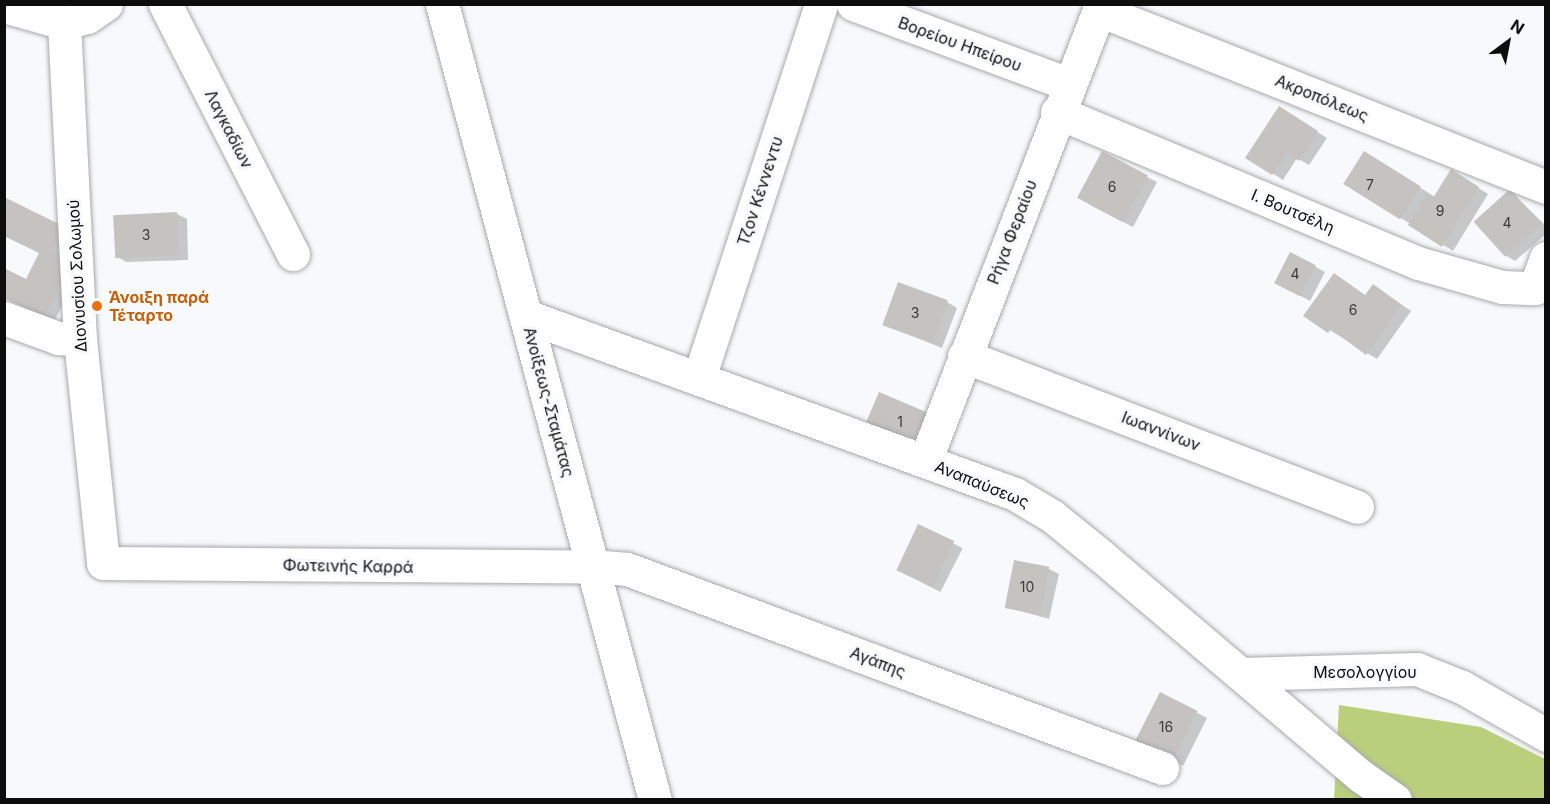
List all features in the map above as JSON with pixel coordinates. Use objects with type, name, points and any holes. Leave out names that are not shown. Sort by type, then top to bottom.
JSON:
[{"type":"street","points":[[4,6],[64,23],[87,17],[106,4]]},
{"type":"street","name":"Λαγκαδίων","points":[[165,4],[293,254]]},
{"type":"street","name":"Ανοίξεως-Σταμάτας","points":[[442,4],[656,799]]},
{"type":"street","name":"Τζον Κέννεντυ","points":[[699,378],[822,4]]},
{"type":"street","name":"Βορείου Ηπείρου","points":[[853,4],[1063,98]]},
{"type":"street","name":"Ρήγα Φεραίου","points":[[925,461],[1100,7]]},
{"type":"street","name":"Ακροπόλεως","points":[[1100,7],[1545,187]]},
{"type":"street","name":"Διονυσίου Σολωμού","points":[[64,23],[80,339],[103,563]]},
{"type":"street","name":"Ι. Βουτσέλη","points":[[1063,98],[1418,263],[1502,287],[1540,273]]},
{"type":"street","name":"Αναπαύσεως","points":[[525,316],[1015,494],[1052,516],[1395,800]]},
{"type":"street","points":[[4,318],[58,338],[80,339]]},
{"type":"street","name":"Ιωαννίνων","points":[[964,356],[1357,507]]},
{"type":"street","name":"Φωτεινής Καρρά","points":[[103,563],[592,566]]},
{"type":"street","name":"Αγάπης","points":[[592,566],[627,569],[1162,768]]},
{"type":"street","name":"Μεσολογγίου","points":[[1241,674],[1417,669],[1462,687],[1545,735]]},
{"type":"green space","points":[[1339,705],[1481,727],[1545,759],[1545,799],[1334,800]]},
{"type":"building","points":[[1279,106],[1318,131],[1299,161],[1287,153],[1272,175],[1245,158]]},
{"type":"building","points":[[1102,151],[1148,175],[1123,222],[1077,198]]},
{"type":"building","points":[[1364,151],[1421,187],[1400,220],[1343,184]]},
{"type":"building","points":[[1451,169],[1479,187],[1442,247],[1408,225],[1427,194],[1433,198]]},
{"type":"building","points":[[1510,189],[1541,224],[1505,257],[1474,222]]},
{"type":"building","points":[[4,197],[63,226],[51,251],[72,262],[44,317],[4,298],[4,268],[26,279],[39,253],[4,236]]},
{"type":"building","points":[[177,212],[179,255],[115,258],[113,215]]},
{"type":"building","points":[[1290,252],[1316,265],[1300,296],[1274,283]]},
{"type":"building","points":[[1334,273],[1365,295],[1373,284],[1402,305],[1366,355],[1331,329],[1328,333],[1303,316]]},
{"type":"building","points":[[898,282],[948,300],[932,343],[882,325]]},
{"type":"building","points":[[879,392],[936,416],[920,453],[863,429]]},
{"type":"building","points":[[918,524],[954,541],[933,587],[896,570]]},
{"type":"building","points":[[1014,560],[1049,567],[1040,615],[1005,608]]},
{"type":"building","points":[[1160,692],[1197,711],[1171,763],[1134,744]]},
{"type":"place","name":"Άνοιξη παρά Τέταρτο","points":[[97,306]]}]
